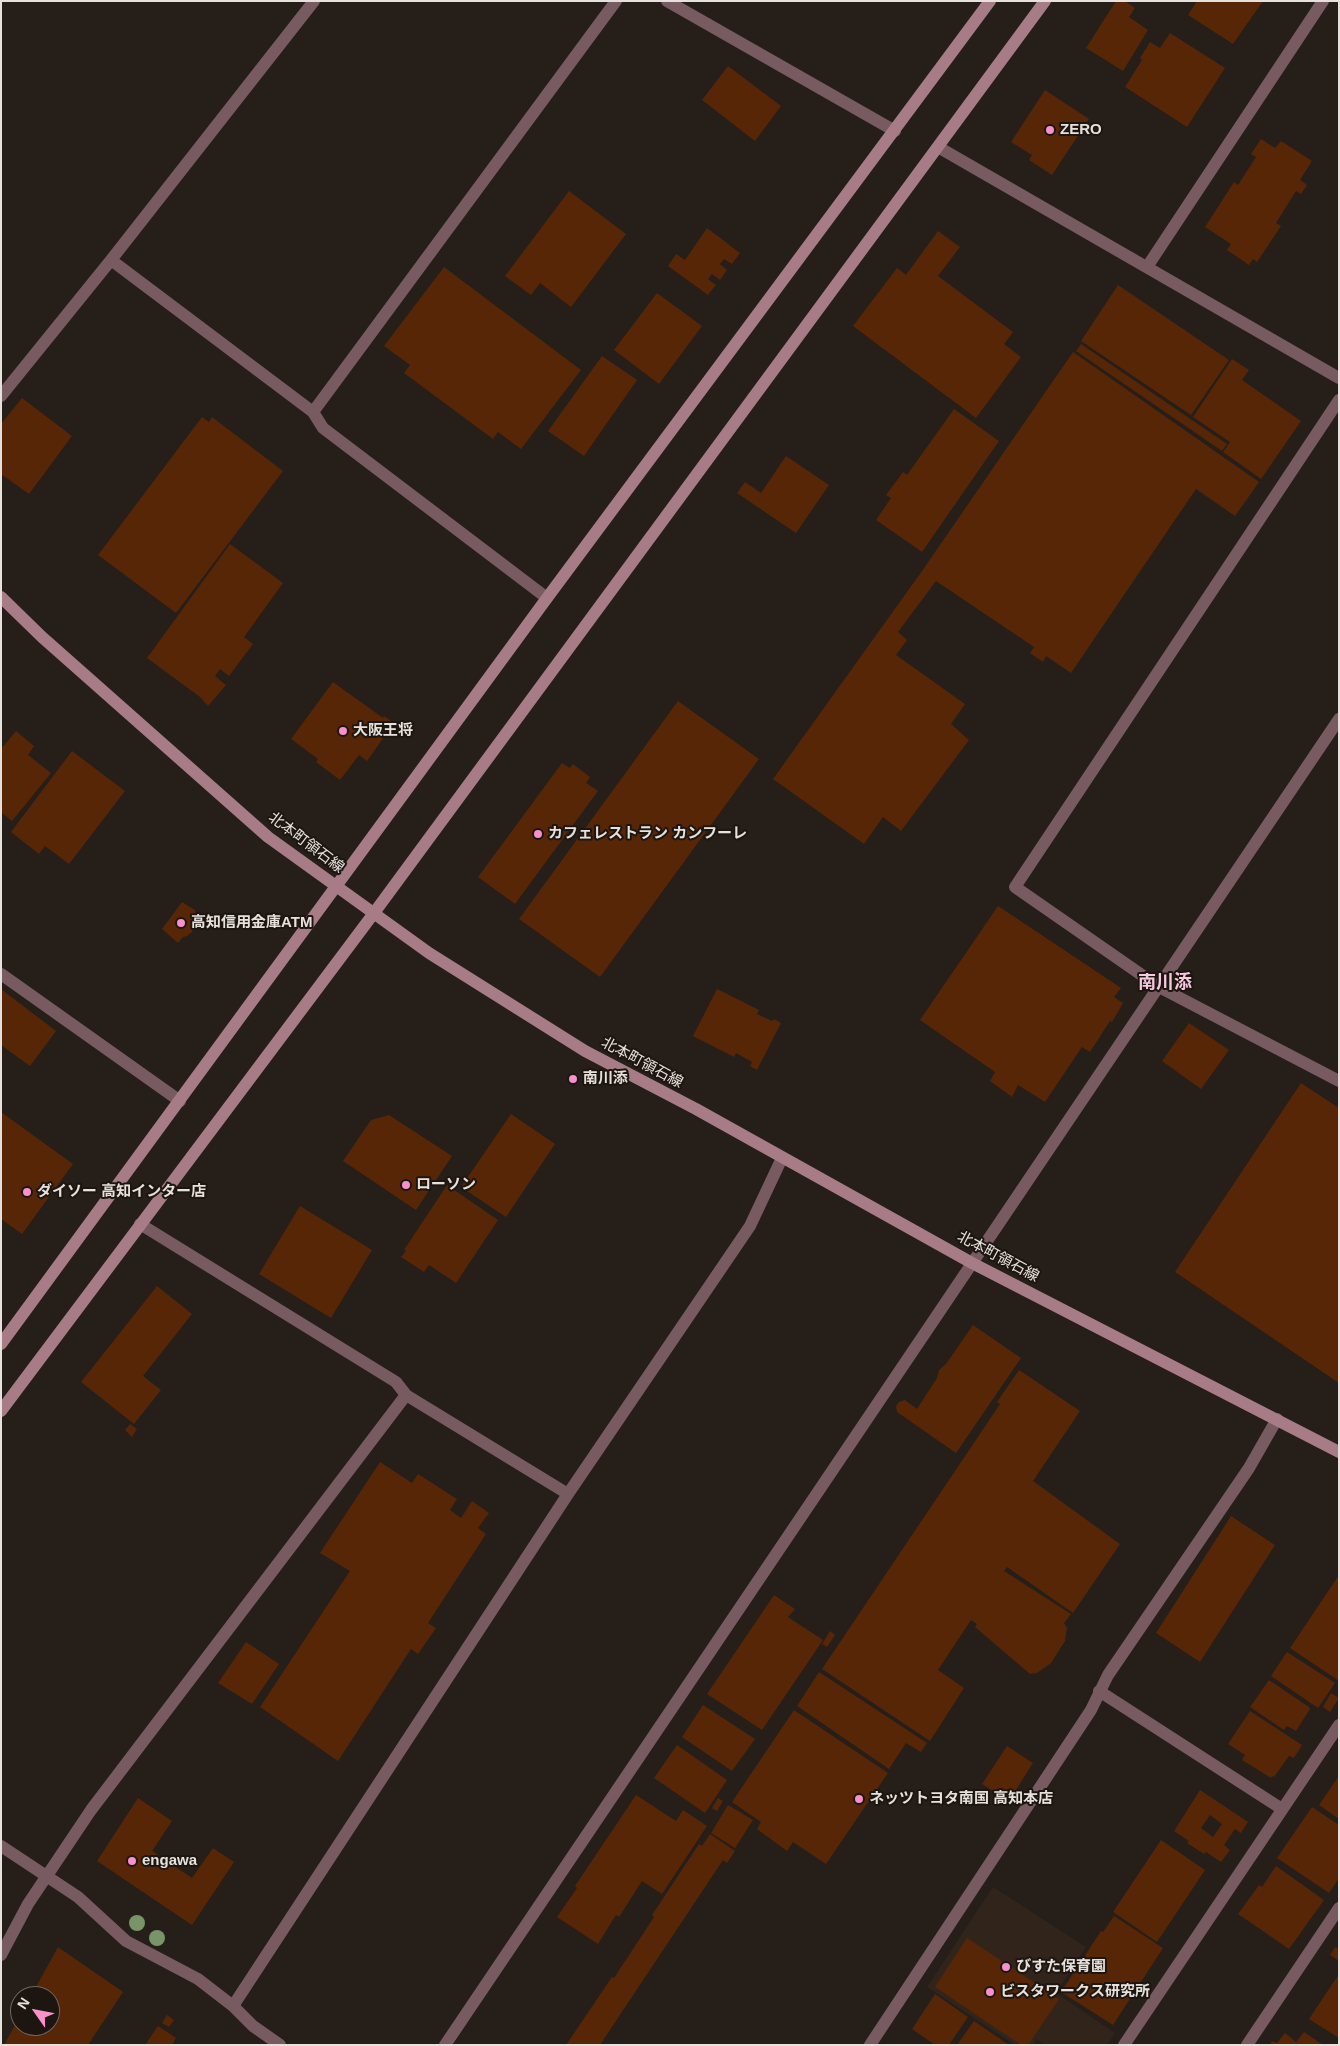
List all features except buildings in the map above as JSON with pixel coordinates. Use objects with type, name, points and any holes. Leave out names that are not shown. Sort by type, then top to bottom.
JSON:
[{"type":"street","points":[[1,396],[111,260],[314,1]]},
{"type":"street","points":[[313,412],[616,1]]},
{"type":"street","points":[[667,1],[895,131]]},
{"type":"street","points":[[1,1344],[547,598],[990,1]]},
{"type":"street","points":[[1,1411],[374,913],[1045,1]]},
{"type":"street","points":[[1147,267],[1323,1]]},
{"type":"street","points":[[938,147],[1339,378]]},
{"type":"street","points":[[111,260],[313,412],[323,428],[547,598]]},
{"type":"street","points":[[1339,400],[1015,887],[1158,987],[1339,1081]]},
{"type":"street","name":"北本町領石線","points":[[1,597],[42,637],[268,837],[429,953],[585,1051],[696,1109],[972,1263],[1338,1450]]},
{"type":"street","points":[[445,2045],[1339,719]]},
{"type":"street","points":[[1,974],[180,1101]]},
{"type":"street","points":[[233,2006],[568,1494],[750,1226],[782,1158]]},
{"type":"street","points":[[140,1224],[396,1382],[406,1395],[568,1494]]},
{"type":"street","points":[[1,1955],[46,1876],[91,1810],[406,1395]]},
{"type":"street","points":[[870,2045],[1091,1710],[1099,1691],[1248,1468],[1277,1419]]},
{"type":"street","points":[[1099,1691],[1282,1808]]},
{"type":"street","points":[[1124,2045],[1339,1726]]},
{"type":"street","points":[[1,1846],[78,1897],[126,1941],[198,1979],[233,2006],[253,2026],[280,2045]]},
{"type":"street","points":[[1247,2045],[1339,1908]]},
{"type":"shaded area","name":"びすた保育園","points":[[993,1887],[1086,1947],[1056,1993],[1115,2033],[1107,2045],[1045,2045],[1036,2039],[1033,2045],[1015,2045],[927,1987]]},
{"type":"place","name":"ZERO","points":[[1050,130]]},
{"type":"place","name":"大阪王将","points":[[343,731]]},
{"type":"place","name":"カフェレストラン カンフーレ","points":[[538,834]]},
{"type":"place","name":"高知信用金庫ATM","points":[[181,923]]},
{"type":"place","name":"南川添","points":[[573,1079]]},
{"type":"place","name":"ローソン","points":[[406,1185]]},
{"type":"place","name":"ダイソー 高知インター店","points":[[27,1192]]},
{"type":"place","name":"ネッツトヨタ南国 高知本店","points":[[859,1799]]},
{"type":"place","name":"engawa","points":[[132,1861]]},
{"type":"place","name":"びすた保育園","points":[[1006,1967]]},
{"type":"place","name":"ビスタワークス研究所","points":[[990,1992]]},
{"type":"district","name":"南川添","points":[[1165,983]]}]
